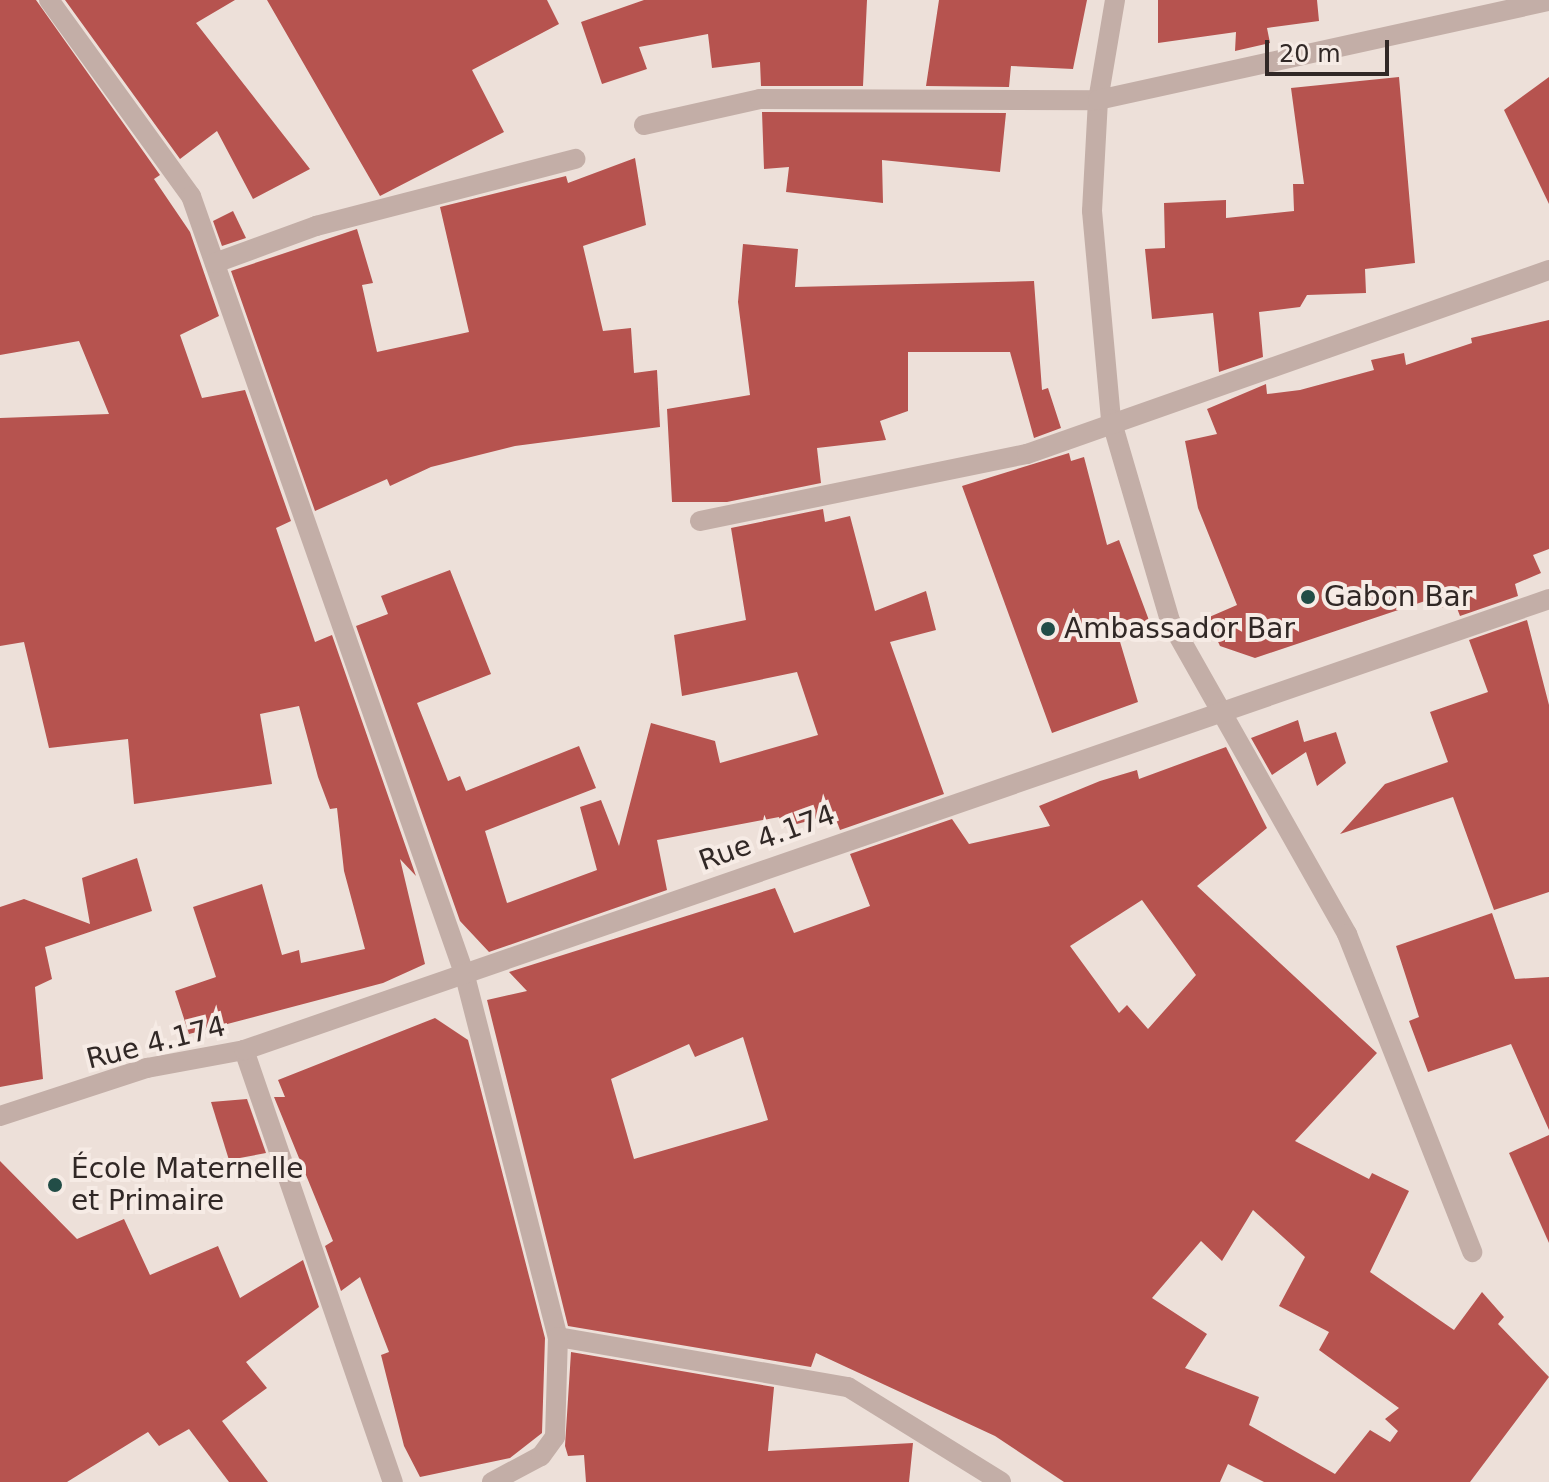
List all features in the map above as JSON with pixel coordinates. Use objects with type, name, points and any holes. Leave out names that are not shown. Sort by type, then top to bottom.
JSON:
[{"type":"street","points":[[49,0],[180,174],[215,263],[465,976],[558,1337],[555,1437],[541,1456],[492,1482]]},
{"type":"street","points":[[1115,0],[1098,100],[1092,211],[1111,419],[1170,621],[1221,706],[1347,934],[1472,1252]]},
{"type":"street","points":[[644,125],[760,99],[1098,100],[1549,1]]},
{"type":"street","points":[[215,263],[316,226],[575,159]]},
{"type":"street","points":[[700,521],[1001,461],[1111,419],[1549,270]]},
{"type":"street","name":"Rue 4.174","points":[[0,1116],[147,1068],[244,1050],[465,976],[1221,706],[1548,604]]},
{"type":"street","points":[[244,1050],[393,1482]]},
{"type":"street","points":[[558,1337],[848,1387],[1001,1482]]},
{"type":"building","points":[[0,0],[36,0],[160,175],[154,179],[190,232],[219,316],[180,335],[202,398],[245,390],[291,521],[276,528],[315,642],[332,635],[416,876],[400,859],[425,964],[383,983],[189,1034],[175,991],[216,977],[193,907],[262,884],[282,955],[299,950],[301,963],[365,949],[344,871],[337,808],[330,809],[318,777],[299,706],[260,714],[272,784],[134,804],[128,739],[49,748],[24,642],[0,646],[0,418],[109,414],[79,341],[0,355]]},
{"type":"building","points":[[65,0],[235,0],[196,23],[310,169],[253,199],[217,131],[180,159]]},
{"type":"building","points":[[267,0],[547,0],[559,24],[472,70],[504,132],[380,196]]},
{"type":"building","points":[[644,0],[867,0],[863,86],[761,86],[760,62],[712,68],[708,34],[639,47],[647,69],[602,84],[581,22]]},
{"type":"building","points":[[939,0],[1087,0],[1073,69],[1011,66],[1009,87],[926,86]]},
{"type":"building","points":[[1158,0],[1317,0],[1319,21],[1267,28],[1270,43],[1235,51],[1236,32],[1158,43]]},
{"type":"building","points":[[1399,77],[1415,263],[1365,269],[1366,293],[1307,295],[1300,307],[1259,312],[1263,357],[1219,372],[1213,313],[1152,319],[1145,249],[1165,248],[1164,203],[1226,200],[1226,218],[1294,211],[1293,184],[1304,184],[1291,88]]},
{"type":"building","points":[[1549,77],[1549,204],[1504,110]]},
{"type":"building","points":[[762,112],[1006,113],[1000,172],[882,160],[883,203],[786,192],[789,167],[764,169]]},
{"type":"building","points":[[635,158],[646,225],[583,246],[603,331],[631,328],[634,373],[657,370],[660,427],[515,446],[431,467],[390,486],[387,479],[315,511],[231,271],[357,229],[373,283],[362,285],[377,352],[469,332],[440,207],[566,176],[568,183]]},
{"type":"building","points":[[233,211],[246,238],[222,246],[213,221]]},
{"type":"building","points":[[743,244],[798,249],[795,287],[1034,281],[1042,390],[1048,388],[1061,428],[1034,438],[1010,352],[908,352],[908,411],[880,421],[886,440],[817,448],[821,483],[727,502],[672,502],[667,409],[750,395],[738,302]]},
{"type":"building","points":[[1549,320],[1549,549],[1533,555],[1541,573],[1515,584],[1518,596],[1460,616],[1455,603],[1438,609],[1434,598],[1255,658],[1220,646],[1207,618],[1237,605],[1198,508],[1185,441],[1217,434],[1207,409],[1266,384],[1267,394],[1300,390],[1374,370],[1371,360],[1404,353],[1406,365],[1472,343],[1471,338]]},
{"type":"building","points":[[1069,453],[1071,461],[1084,457],[1107,545],[1119,540],[1150,623],[1118,635],[1138,702],[1052,733],[962,486]]},
{"type":"building","points":[[823,509],[825,522],[850,516],[875,611],[926,591],[936,630],[890,642],[944,794],[840,830],[834,814],[782,828],[779,817],[657,840],[667,890],[489,952],[460,921],[356,626],[388,614],[381,596],[450,570],[491,674],[417,703],[448,781],[460,776],[466,791],[579,746],[596,788],[485,831],[507,903],[597,870],[580,807],[601,800],[619,846],[651,723],[715,741],[720,763],[818,735],[797,672],[682,696],[674,635],[746,620],[731,528]]},
{"type":"building","points":[[1527,620],[1549,705],[1549,892],[1494,910],[1453,797],[1340,834],[1385,784],[1448,762],[1430,712],[1488,692],[1469,640]]},
{"type":"building","points":[[1298,720],[1304,742],[1336,732],[1346,763],[1317,786],[1306,752],[1272,775],[1251,738]]},
{"type":"building","points":[[1226,747],[1267,828],[1197,886],[1377,1053],[1295,1141],[1369,1179],[1372,1173],[1409,1191],[1370,1272],[1454,1330],[1482,1292],[1504,1317],[1498,1324],[1549,1377],[1470,1482],[1264,1482],[1228,1464],[1220,1482],[1064,1482],[995,1436],[816,1353],[811,1367],[568,1326],[487,1000],[527,991],[509,972],[775,888],[794,933],[870,906],[850,854],[952,819],[969,844],[1050,826],[1039,806],[1100,781],[1137,770],[1139,779]],"holes":[[[1142,900],[1196,975],[1148,1029],[1127,1005],[1119,1013],[1070,946]],[[743,1037],[768,1120],[634,1159],[611,1079],[689,1044],[695,1057]],[[1253,1210],[1305,1257],[1279,1306],[1329,1332],[1319,1350],[1399,1408],[1385,1419],[1398,1431],[1390,1442],[1370,1430],[1335,1474],[1249,1425],[1259,1397],[1185,1368],[1207,1334],[1152,1298],[1201,1241],[1222,1261]]]},
{"type":"building","points":[[137,858],[152,911],[45,947],[52,979],[35,987],[43,1079],[0,1087],[0,907],[24,899],[90,924],[82,878]]},
{"type":"building","points":[[1492,913],[1515,979],[1549,977],[1549,1130],[1511,1044],[1428,1072],[1409,1021],[1419,1017],[1396,946]]},
{"type":"building","points":[[435,1018],[468,1040],[545,1338],[542,1433],[510,1458],[420,1477],[404,1446],[381,1355],[389,1352],[360,1277],[341,1291],[325,1246],[333,1241],[274,1097],[285,1097],[278,1080]]},
{"type":"building","points":[[247,1099],[266,1153],[229,1160],[211,1102]]},
{"type":"building","points":[[1549,1135],[1549,1243],[1509,1153]]},
{"type":"building","points":[[0,1161],[77,1239],[124,1219],[150,1275],[218,1246],[240,1298],[303,1260],[319,1307],[246,1362],[267,1388],[222,1421],[268,1482],[229,1482],[189,1429],[159,1446],[148,1432],[67,1482],[0,1482]]},
{"type":"building","points":[[571,1352],[774,1387],[768,1451],[913,1443],[909,1482],[586,1482],[584,1455],[568,1456],[565,1446]]},
{"type":"place","name":"Gabon Bar","points":[[1308,597]]},
{"type":"place","name":"Ambassador Bar","points":[[1048,629]]},
{"type":"place","name":"École Maternelle et Primaire","points":[[55,1185]]}]
